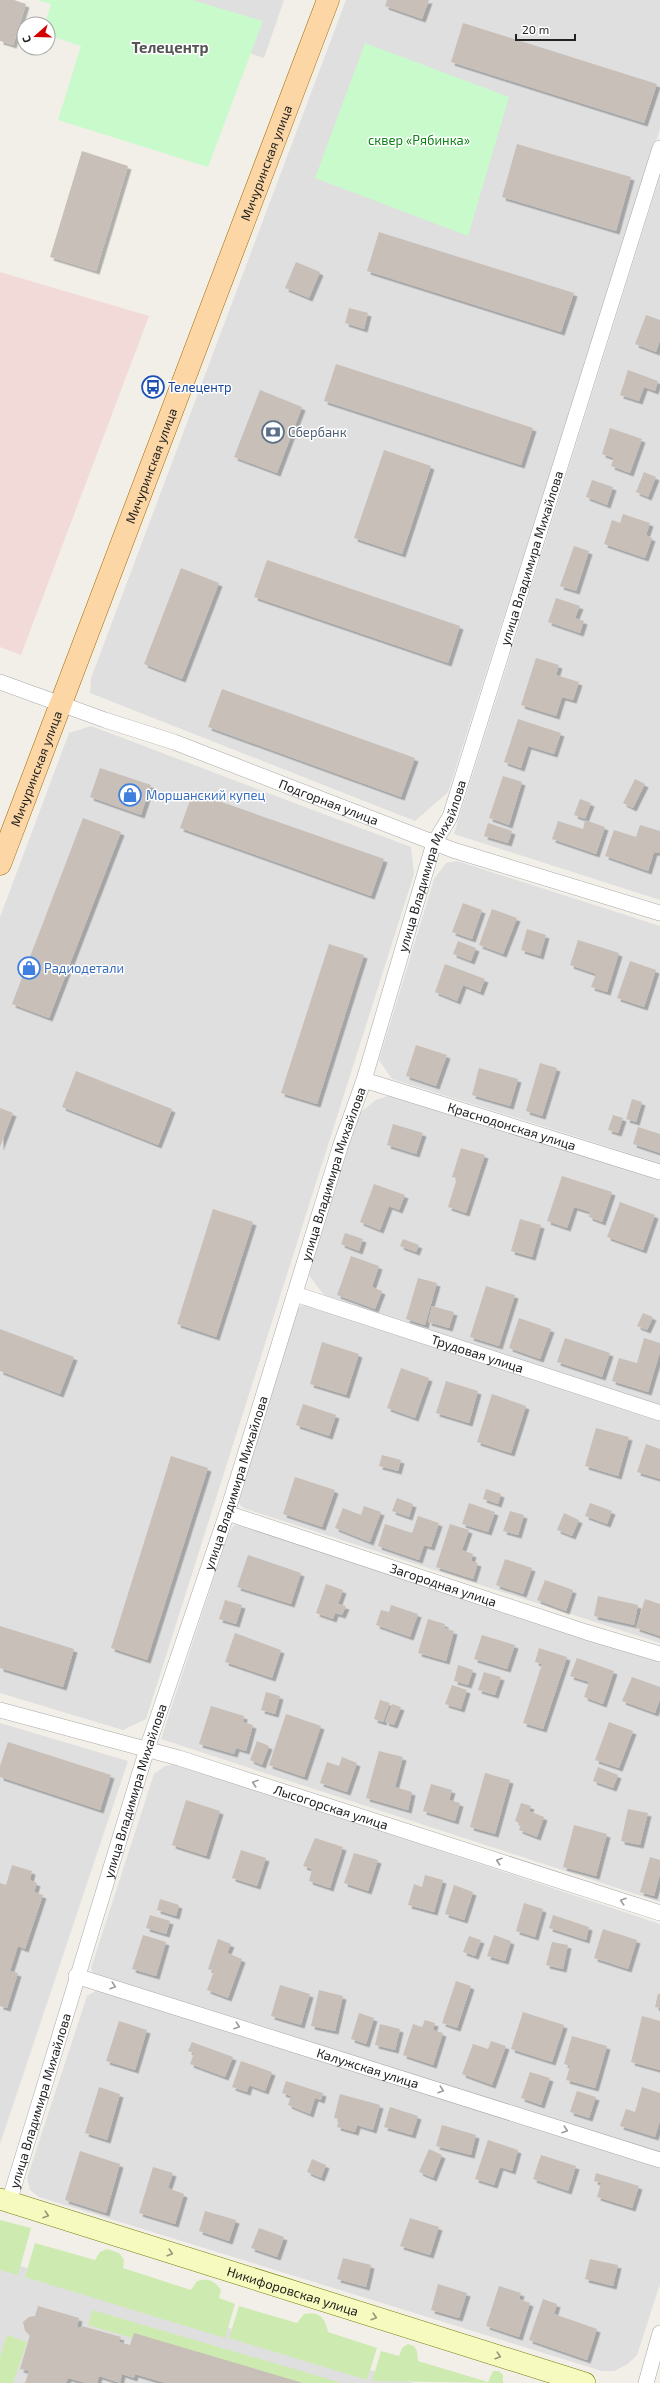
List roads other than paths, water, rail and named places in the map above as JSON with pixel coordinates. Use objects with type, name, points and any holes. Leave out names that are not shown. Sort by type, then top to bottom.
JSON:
[{"type":"main road","name":"Мичуринская улица","points":[[0,864],[62,705],[328,0]]},
{"type":"main road","name":"Никифоровская улица","points":[[4,2201],[585,2383]]},
{"type":"street","name":"улица Владимира Михайлова","points":[[4,2201],[147,1749],[227,1513],[341,1144],[364,1080],[434,843],[450,817],[660,148]]},
{"type":"street","name":"Подгорная улица","points":[[0,682],[62,705],[174,742],[434,843],[660,912]]},
{"type":"street","name":"Краснодонская улица","points":[[364,1080],[660,1172]]},
{"type":"street","name":"Трудовая улица","points":[[295,1294],[660,1413]]},
{"type":"street","name":"Загородная улица","points":[[227,1513],[571,1627],[660,1654]]},
{"type":"street","name":"Лысогорская улица","points":[[0,1710],[147,1749],[660,1913]]},
{"type":"street","name":"Калужская улица","points":[[76,1976],[660,2160]]},
{"type":"street","points":[[646,2383],[660,2333]]},
{"type":"place","name":"Телецентр","points":[[153,387]]},
{"type":"place","name":"Сбербанк","points":[[273,432]]},
{"type":"place","name":"Моршанский купец","points":[[130,795]]},
{"type":"place","name":"Радиодетали","points":[[29,968]]},
{"type":"district","name":"Телецентр","points":[[170,48]]},
{"type":"park label","name":"сквер «Рябинка»","points":[[419,140]]}]
